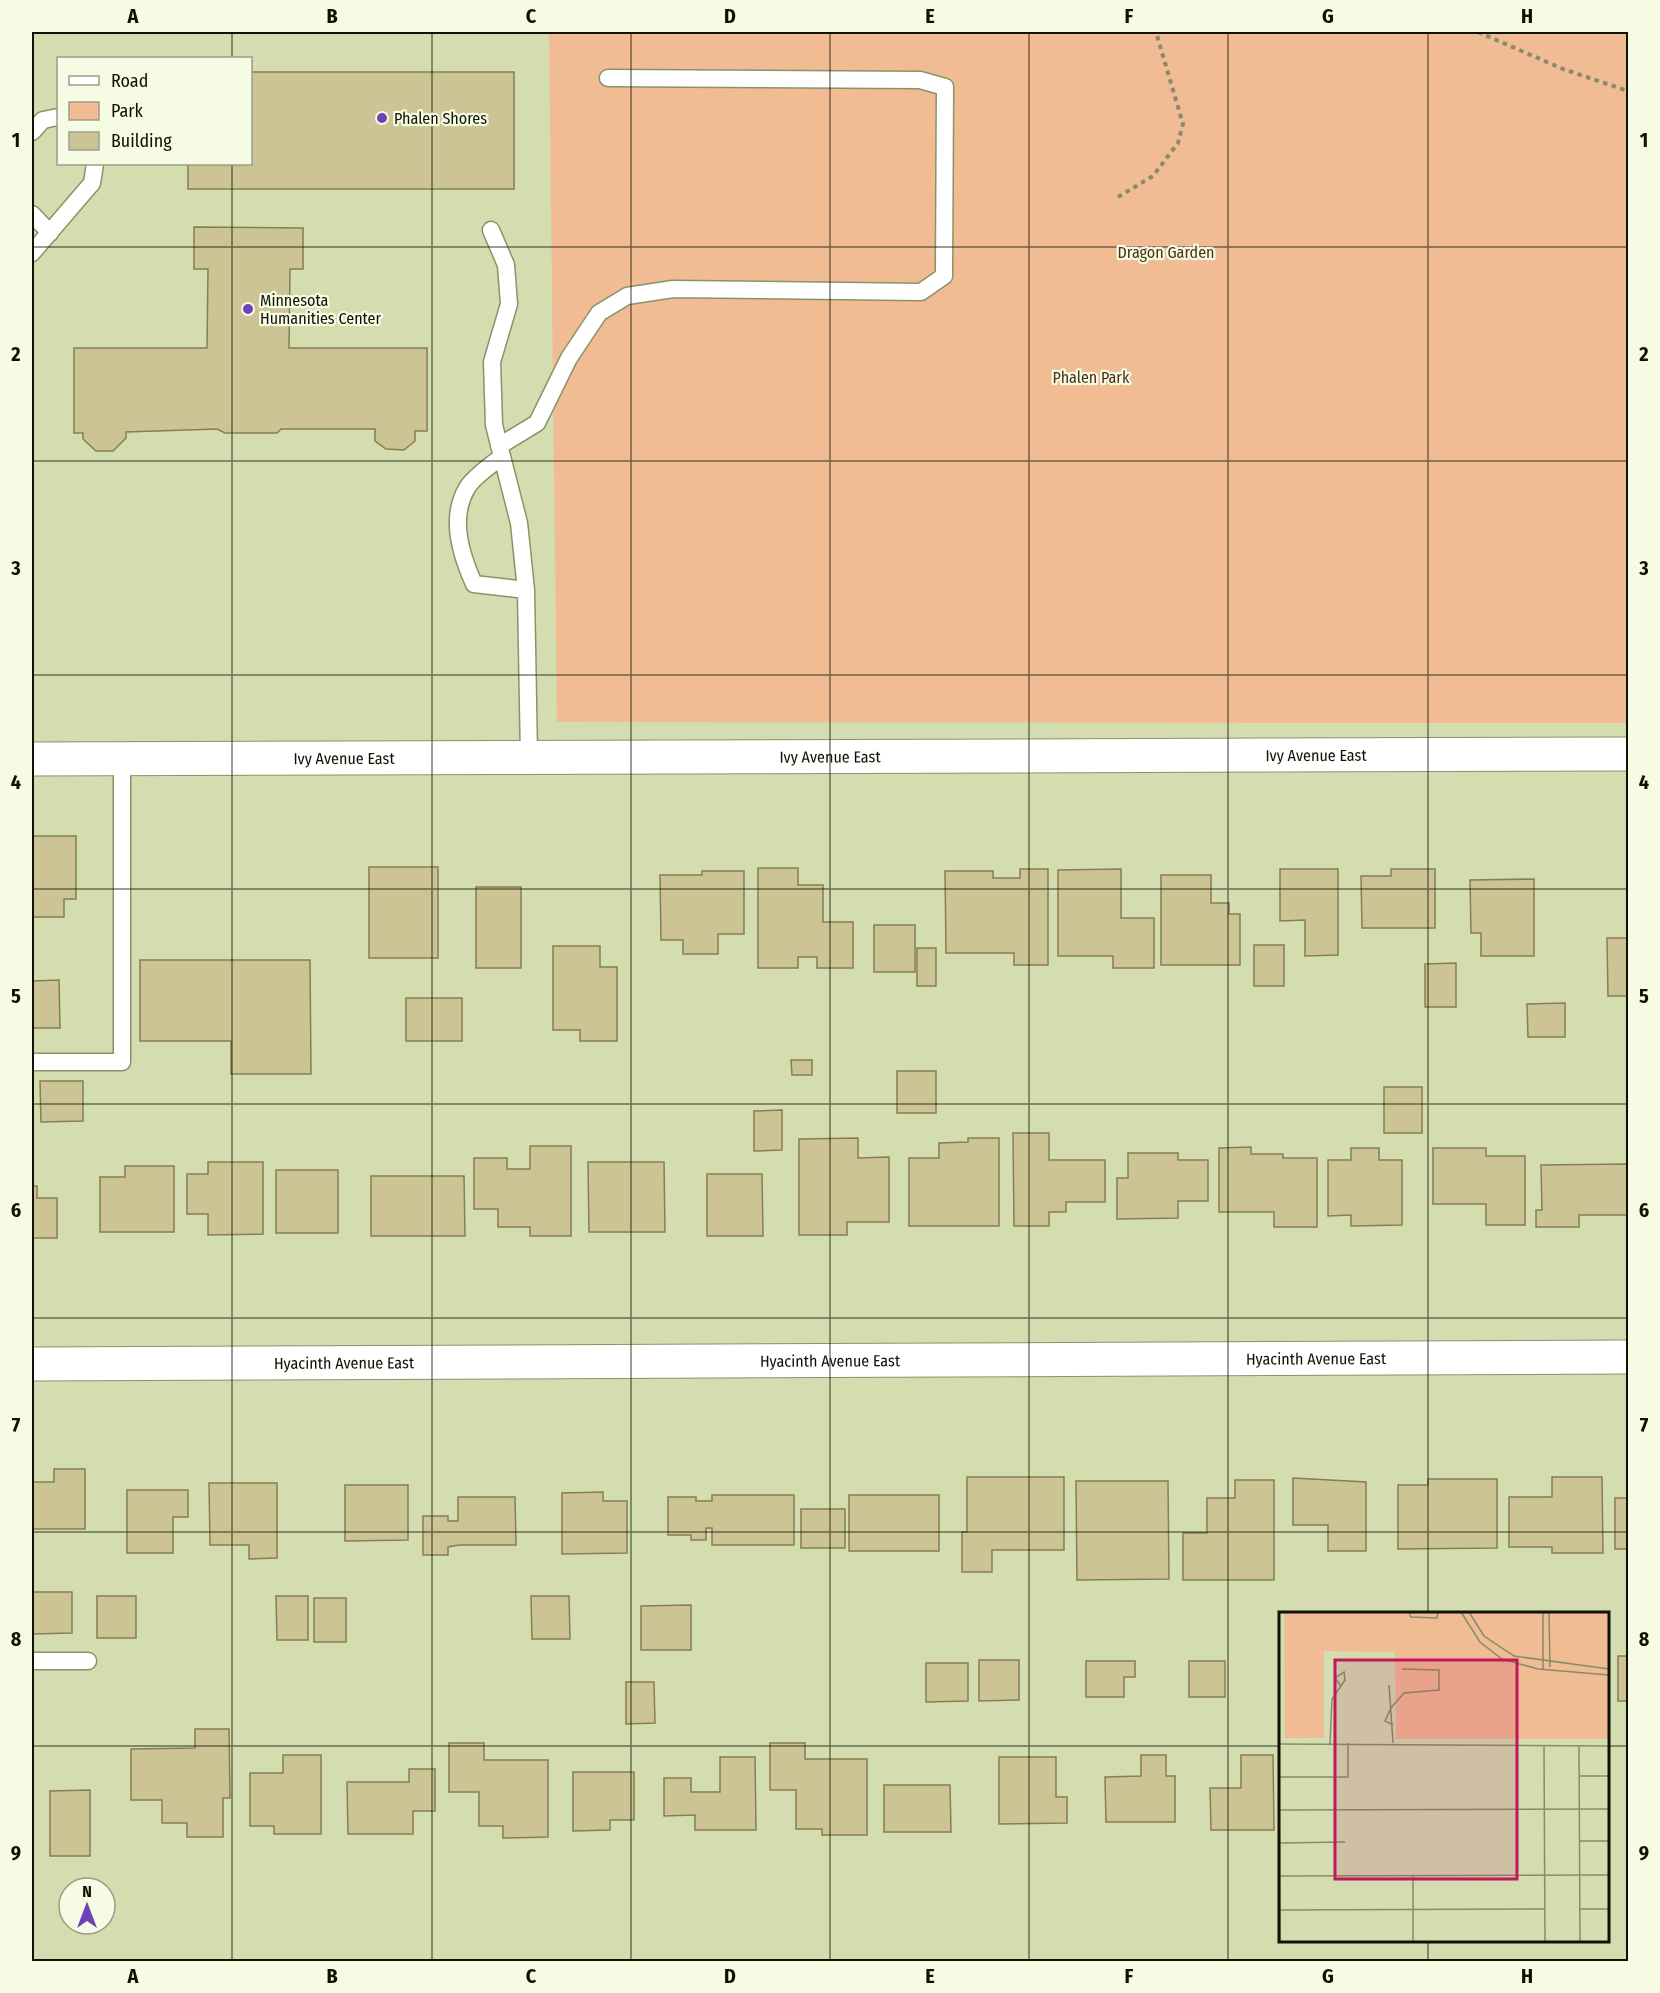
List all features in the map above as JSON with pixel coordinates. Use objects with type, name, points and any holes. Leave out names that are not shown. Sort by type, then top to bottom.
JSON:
[{"type":"street","name":"Ivy Avenue East","points":[[32,759],[1629,754]]},
{"type":"street","name":"Hyacinth Avenue East","points":[[32,1364],[1629,1356]]},
{"type":"lane","points":[[526,590],[474,584],[459,550],[459,512],[467,488],[501,451],[537,423],[569,358],[599,313],[627,296],[673,289],[921,292],[944,276],[945,87],[920,80],[609,78]]},
{"type":"lane","points":[[32,132],[43,120],[57,117]]},
{"type":"lane","points":[[32,253],[92,183],[95,165]]},
{"type":"lane","points":[[32,214],[50,233]]},
{"type":"lane","points":[[491,230],[506,266],[509,304],[492,362],[494,425],[519,523],[526,590],[529,758]]},
{"type":"lane","points":[[32,1062],[122,1062],[122,758]]},
{"type":"lane","points":[[32,1661],[88,1661]]},
{"type":"path","points":[[1118,196],[1153,177],[1178,143],[1183,124],[1156,32]]},
{"type":"path","points":[[1478,32],[1563,69],[1629,91]]},
{"type":"green space","name":"Phalen Park","points":[[549,32],[1628,32],[1628,723],[557,722]]},
{"type":"building","name":"Phalen Shores","points":[[252,72],[514,72],[514,189],[188,189],[188,165],[252,165]]},
{"type":"building","name":"Minnesota Humanities Center","points":[[194,227],[303,228],[303,269],[290,269],[289,348],[427,348],[427,431],[415,431],[415,441],[404,450],[386,449],[375,441],[375,429],[281,429],[277,433],[225,433],[217,429],[126,432],[126,438],[113,451],[96,451],[83,439],[83,433],[74,433],[74,348],[207,348],[208,269],[194,269]]},
{"type":"building","points":[[32,836],[76,836],[76,899],[64,899],[64,917],[32,917]]},
{"type":"building","points":[[369,867],[438,867],[438,958],[369,958]]},
{"type":"building","points":[[758,868],[798,868],[798,885],[823,885],[823,922],[853,922],[853,968],[817,968],[817,957],[798,957],[798,968],[758,968]]},
{"type":"building","points":[[1020,869],[1048,869],[1048,965],[1014,965],[1014,953],[946,953],[945,871],[993,871],[993,878],[1020,878]]},
{"type":"building","points":[[1121,869],[1121,918],[1154,918],[1154,968],[1113,968],[1113,956],[1058,956],[1058,870]]},
{"type":"building","points":[[1280,869],[1338,869],[1338,955],[1305,956],[1305,920],[1280,921]]},
{"type":"building","points":[[1391,869],[1435,869],[1435,928],[1362,928],[1361,876],[1391,876]]},
{"type":"building","points":[[702,871],[744,871],[744,934],[718,934],[718,954],[683,954],[683,940],[661,940],[660,875],[702,875]]},
{"type":"building","points":[[1161,875],[1211,875],[1211,903],[1229,903],[1229,914],[1240,914],[1240,965],[1161,965]]},
{"type":"building","points":[[1534,879],[1534,956],[1481,956],[1481,933],[1471,933],[1470,880]]},
{"type":"building","points":[[476,887],[521,887],[521,968],[476,968]]},
{"type":"building","points":[[874,925],[915,925],[915,972],[874,972]]},
{"type":"building","points":[[1607,938],[1628,938],[1628,996],[1608,996]]},
{"type":"building","points":[[1254,945],[1284,945],[1284,986],[1254,986]]},
{"type":"building","points":[[553,946],[600,946],[600,967],[617,967],[617,1041],[580,1041],[580,1030],[553,1030]]},
{"type":"building","points":[[917,948],[936,948],[936,986],[917,986]]},
{"type":"building","points":[[140,960],[310,960],[311,1074],[231,1074],[231,1041],[140,1041]]},
{"type":"building","points":[[1456,963],[1456,1007],[1425,1007],[1425,964]]},
{"type":"building","points":[[59,980],[60,1028],[32,1028],[32,981]]},
{"type":"building","points":[[406,998],[462,998],[462,1041],[406,1041]]},
{"type":"building","points":[[1565,1003],[1565,1037],[1528,1037],[1527,1004]]},
{"type":"building","points":[[791,1060],[812,1060],[812,1075],[792,1075]]},
{"type":"building","points":[[897,1071],[936,1071],[936,1113],[897,1113]]},
{"type":"building","points":[[40,1081],[83,1081],[83,1121],[41,1122]]},
{"type":"building","points":[[1384,1087],[1422,1087],[1422,1133],[1384,1133]]},
{"type":"building","points":[[782,1110],[782,1150],[754,1151],[754,1111]]},
{"type":"building","points":[[1013,1133],[1049,1133],[1049,1160],[1105,1160],[1105,1202],[1066,1202],[1066,1212],[1049,1212],[1049,1226],[1014,1226]]},
{"type":"building","points":[[858,1138],[858,1158],[889,1157],[889,1222],[847,1222],[847,1235],[799,1235],[799,1139]]},
{"type":"building","points":[[968,1138],[999,1138],[999,1226],[909,1226],[909,1158],[939,1158],[939,1143],[968,1142]]},
{"type":"building","points":[[530,1146],[571,1146],[571,1236],[530,1236],[530,1227],[498,1227],[498,1209],[474,1209],[474,1158],[507,1158],[507,1169],[530,1169]]},
{"type":"building","points":[[1251,1147],[1251,1154],[1283,1154],[1283,1158],[1317,1158],[1317,1227],[1274,1227],[1274,1212],[1219,1212],[1219,1148]]},
{"type":"building","points":[[1351,1148],[1379,1148],[1379,1160],[1402,1160],[1402,1225],[1351,1226],[1351,1215],[1328,1216],[1328,1160],[1351,1160]]},
{"type":"building","points":[[1433,1148],[1486,1148],[1486,1156],[1525,1156],[1525,1225],[1486,1225],[1486,1204],[1433,1204]]},
{"type":"building","points":[[1128,1153],[1178,1153],[1178,1160],[1208,1160],[1208,1201],[1178,1201],[1178,1218],[1117,1219],[1117,1178],[1128,1178]]},
{"type":"building","points":[[208,1162],[263,1162],[263,1234],[208,1235],[208,1214],[187,1214],[187,1174],[208,1174]]},
{"type":"building","points":[[588,1162],[664,1162],[665,1232],[589,1232]]},
{"type":"building","points":[[1628,1164],[1628,1215],[1579,1215],[1579,1227],[1536,1227],[1536,1210],[1542,1210],[1541,1165]]},
{"type":"building","points":[[125,1166],[174,1166],[174,1232],[100,1232],[100,1177],[125,1177]]},
{"type":"building","points":[[276,1170],[338,1170],[338,1233],[276,1233]]},
{"type":"building","points":[[707,1174],[762,1174],[763,1236],[707,1236]]},
{"type":"building","points":[[371,1176],[464,1176],[465,1236],[371,1236]]},
{"type":"building","points":[[32,1186],[37,1186],[37,1198],[57,1198],[57,1238],[32,1238]]},
{"type":"building","points":[[54,1469],[85,1469],[85,1529],[33,1529],[33,1482],[54,1482]]},
{"type":"building","points":[[967,1477],[1064,1477],[1064,1550],[992,1550],[992,1572],[962,1572],[962,1532],[967,1532]]},
{"type":"building","points":[[1552,1477],[1602,1477],[1603,1553],[1552,1553],[1552,1547],[1509,1547],[1509,1497],[1552,1497]]},
{"type":"building","points":[[1293,1478],[1366,1482],[1366,1551],[1328,1551],[1328,1525],[1293,1525]]},
{"type":"building","points":[[1428,1479],[1497,1479],[1497,1548],[1398,1549],[1398,1485],[1428,1485]]},
{"type":"building","points":[[1235,1480],[1274,1480],[1274,1580],[1183,1580],[1183,1533],[1207,1533],[1207,1498],[1235,1498]]},
{"type":"building","points":[[1076,1481],[1168,1481],[1169,1579],[1077,1580]]},
{"type":"building","points":[[209,1483],[277,1483],[277,1558],[249,1559],[249,1545],[210,1545]]},
{"type":"building","points":[[345,1485],[408,1485],[408,1540],[345,1541]]},
{"type":"building","points":[[127,1490],[188,1490],[188,1517],[173,1517],[173,1553],[127,1553]]},
{"type":"building","points":[[603,1492],[603,1501],[627,1501],[627,1553],[562,1554],[562,1493]]},
{"type":"building","points":[[712,1495],[794,1495],[794,1545],[712,1545],[712,1528],[706,1528],[706,1540],[691,1540],[691,1535],[668,1535],[668,1497],[696,1497],[696,1501],[712,1501]]},
{"type":"building","points":[[849,1495],[939,1495],[939,1551],[849,1551]]},
{"type":"building","points":[[458,1497],[515,1497],[516,1545],[459,1545],[448,1547],[448,1555],[423,1555],[423,1516],[448,1516],[448,1521],[458,1521]]},
{"type":"building","points":[[1615,1498],[1628,1498],[1628,1549],[1615,1549]]},
{"type":"building","points":[[801,1509],[845,1509],[845,1548],[801,1548]]},
{"type":"building","points":[[32,1592],[72,1592],[72,1633],[32,1634]]},
{"type":"building","points":[[97,1596],[136,1596],[136,1638],[97,1638]]},
{"type":"building","points":[[276,1596],[308,1596],[308,1640],[277,1640]]},
{"type":"building","points":[[531,1596],[569,1596],[570,1639],[532,1639]]},
{"type":"building","points":[[314,1598],[346,1598],[346,1642],[314,1642]]},
{"type":"building","points":[[691,1605],[691,1650],[641,1650],[641,1606]]},
{"type":"building","points":[[1618,1656],[1628,1656],[1628,1701],[1618,1701]]},
{"type":"building","points":[[979,1660],[1019,1660],[1019,1700],[979,1701]]},
{"type":"building","points":[[1086,1661],[1135,1661],[1135,1677],[1124,1677],[1124,1697],[1086,1697]]},
{"type":"building","points":[[1189,1661],[1225,1661],[1225,1697],[1189,1697]]},
{"type":"building","points":[[926,1663],[968,1663],[968,1701],[926,1702]]},
{"type":"building","points":[[626,1682],[654,1682],[655,1723],[626,1724]]},
{"type":"building","points":[[195,1729],[229,1729],[230,1798],[223,1798],[223,1837],[187,1837],[187,1823],[162,1823],[162,1800],[131,1800],[131,1749],[195,1748]]},
{"type":"building","points":[[449,1743],[484,1743],[484,1760],[548,1760],[548,1837],[503,1838],[503,1826],[479,1826],[479,1792],[449,1792]]},
{"type":"building","points":[[770,1743],[805,1743],[805,1759],[867,1759],[867,1835],[822,1835],[822,1829],[796,1829],[796,1790],[770,1790]]},
{"type":"building","points":[[283,1755],[321,1755],[321,1834],[274,1834],[274,1826],[250,1826],[250,1773],[283,1773]]},
{"type":"building","points":[[1141,1755],[1166,1755],[1166,1776],[1175,1776],[1175,1822],[1106,1822],[1105,1777],[1141,1776]]},
{"type":"building","points":[[1241,1755],[1273,1755],[1274,1830],[1211,1830],[1210,1788],[1241,1788]]},
{"type":"building","points":[[720,1757],[755,1757],[756,1830],[695,1830],[695,1815],[664,1816],[664,1778],[691,1778],[691,1792],[720,1792]]},
{"type":"building","points":[[999,1757],[1056,1757],[1056,1797],[1067,1797],[1067,1823],[999,1824]]},
{"type":"building","points":[[409,1769],[435,1769],[435,1811],[413,1811],[413,1834],[348,1834],[347,1782],[409,1782]]},
{"type":"building","points":[[573,1772],[634,1772],[634,1820],[610,1820],[610,1830],[573,1831]]},
{"type":"building","points":[[884,1785],[950,1785],[951,1832],[884,1832]]},
{"type":"building","points":[[90,1790],[90,1856],[50,1856],[50,1791]]},
{"type":"place","name":"Phalen Shores","points":[[382,118]]},
{"type":"place","name":"Minnesota Humanities Center","points":[[248,309]]},
{"type":"park label","name":"Dragon Garden","points":[[1166,252]]}]
